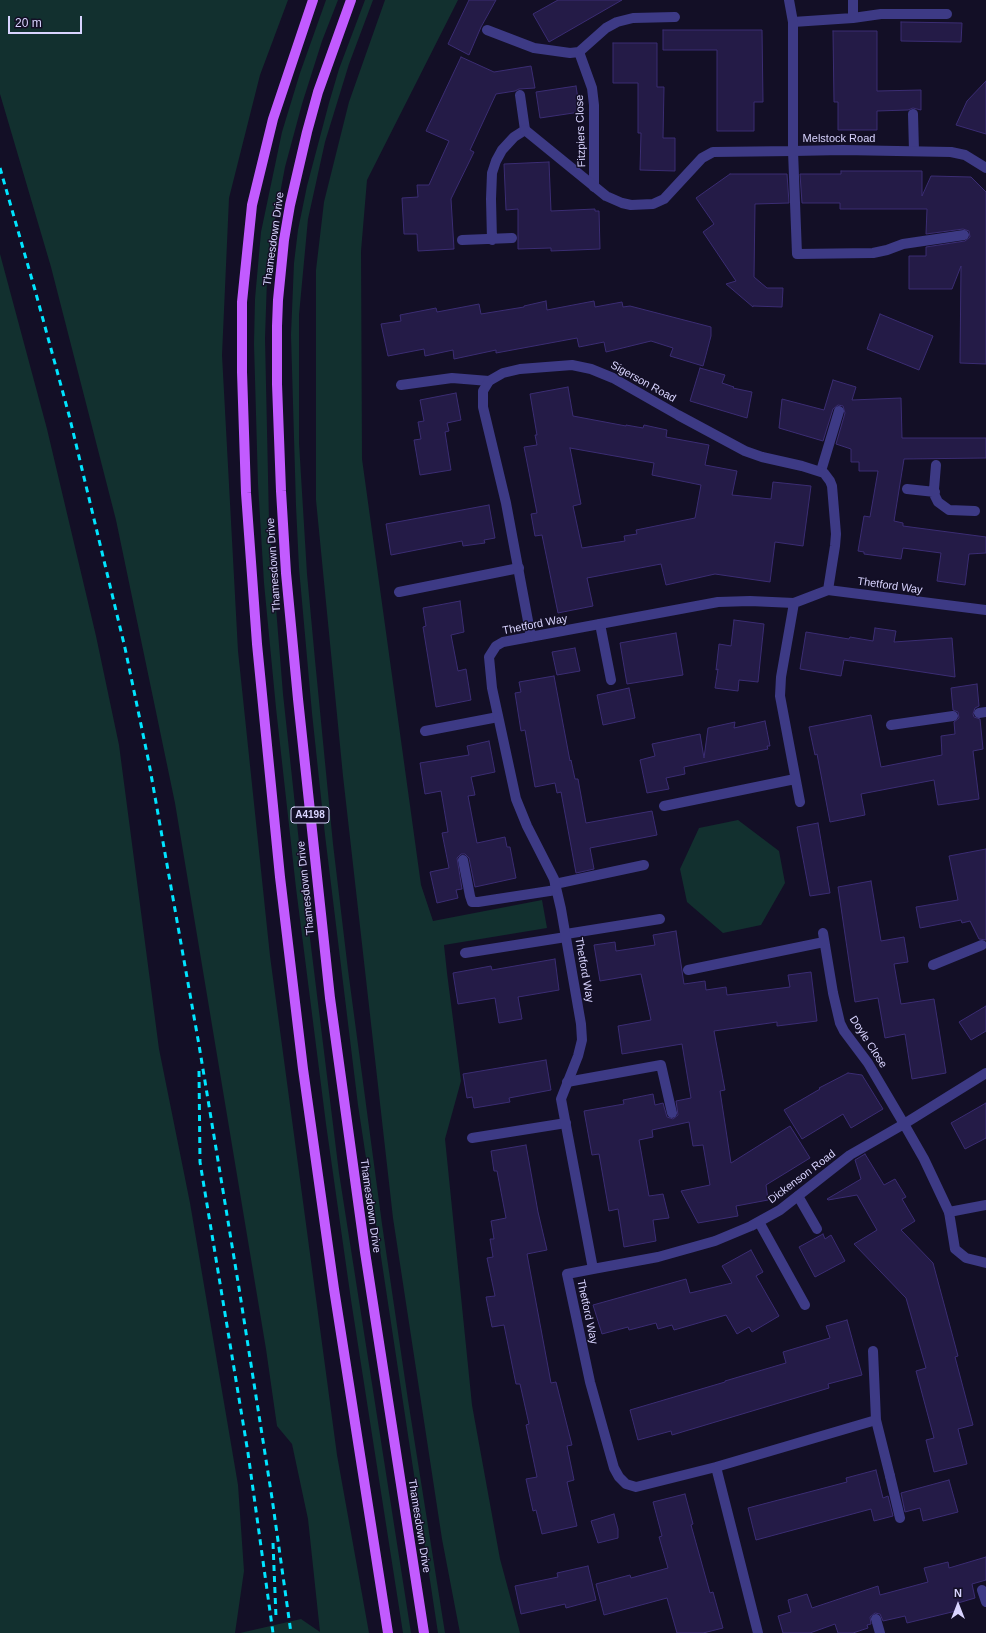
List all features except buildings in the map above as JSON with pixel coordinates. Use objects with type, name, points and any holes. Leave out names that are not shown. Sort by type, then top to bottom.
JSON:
[{"type":"main road","name":"Thamesdown Drive","points":[[313,0],[273,119],[258,177],[250,218],[245,268],[242,327],[243,419],[246,493],[256,644],[280,877],[303,1069],[334,1289],[388,1633]]},
{"type":"main road","name":"Thamesdown Drive","points":[[351,0],[318,92],[306,132],[290,204],[284,240],[277,326],[277,384],[281,478],[286,573],[296,684],[330,998],[362,1230],[424,1633]]},
{"type":"street","name":"Melstock Road","points":[[789,0],[793,22],[793,151],[951,152],[965,155],[986,168]]},
{"type":"street","points":[[853,0],[853,18]]},
{"type":"street","points":[[793,22],[853,18],[881,14],[947,14]]},
{"type":"street","points":[[487,30],[534,48],[570,53],[579,52],[606,28],[617,22],[632,18],[675,17]]},
{"type":"street","name":"Fitzpiers Close","points":[[579,52],[592,88],[594,105],[594,187]]},
{"type":"street","points":[[492,240],[492,173],[502,150],[514,137],[525,130],[520,95]]},
{"type":"street","points":[[913,114],[914,151]]},
{"type":"street","name":"Fitzpiers Close","points":[[525,130],[606,196],[622,203],[641,205],[653,204],[664,199],[707,154],[713,152],[793,151]]},
{"type":"street","points":[[793,151],[797,254],[873,253],[903,244],[964,235]]},
{"type":"street","points":[[462,240],[512,238]]},
{"type":"street","name":"Sigerson Road","points":[[489,381],[503,373],[520,369],[572,365],[592,369],[613,378],[745,451],[762,457],[821,471]]},
{"type":"street","points":[[401,385],[452,378],[489,381],[483,391],[483,407],[506,503],[532,637]]},
{"type":"street","points":[[828,590],[836,534],[832,486],[827,476],[821,471],[839,411]]},
{"type":"street","points":[[936,465],[935,496],[938,502],[949,510],[975,511]]},
{"type":"street","points":[[908,490],[935,492]]},
{"type":"street","points":[[399,592],[519,568]]},
{"type":"street","name":"Thetford Way","points":[[876,1420],[716,1467],[643,1486],[636,1487],[626,1484],[619,1477],[614,1468],[590,1382],[567,1274],[593,1269],[562,1099],[567,1082],[578,1056],[582,1040],[581,1024],[556,887],[516,799],[492,688],[489,657],[496,646],[503,642],[718,602],[750,601],[794,603],[828,590],[986,610]]},
{"type":"street","points":[[794,603],[781,677],[780,696],[800,802]]},
{"type":"street","points":[[600,624],[611,680]]},
{"type":"street","points":[[891,725],[953,716]]},
{"type":"street","points":[[424,731],[498,717]]},
{"type":"street","points":[[664,806],[795,778]]},
{"type":"street","points":[[463,860],[472,902],[556,887],[644,865]]},
{"type":"street","points":[[465,953],[660,919]]},
{"type":"street","name":"Doyle Close","points":[[688,970],[823,938],[840,1023],[844,1031],[868,1063],[904,1124]]},
{"type":"street","points":[[933,966],[982,945]]},
{"type":"street","points":[[567,1082],[661,1065],[672,1113]]},
{"type":"street","name":"Dickenson Road","points":[[593,1269],[658,1257],[715,1241],[759,1222],[780,1210],[850,1155],[904,1124],[986,1073]]},
{"type":"street","points":[[472,1138],[566,1123]]},
{"type":"street","points":[[904,1124],[924,1159],[948,1212],[955,1249],[966,1258],[986,1262]]},
{"type":"street","points":[[798,1196],[817,1229]]},
{"type":"street","points":[[948,1212],[986,1205]]},
{"type":"street","points":[[759,1222],[805,1305]]},
{"type":"street","points":[[873,1351],[876,1420],[900,1518]]},
{"type":"street","points":[[716,1467],[758,1633]]},
{"type":"street","points":[[982,1590],[986,1602]]},
{"type":"street","points":[[876,1619],[880,1633]]},
{"type":"green space","points":[[0,0],[288,0],[260,75],[229,198],[222,355],[238,651],[270,956],[337,1455],[369,1633],[240,1633],[301,1619],[320,1632],[308,1519],[292,1444],[277,1426],[266,1349],[175,803],[116,520],[51,267],[0,94]]},
{"type":"green space","points":[[326,0],[338,0],[322,41],[302,104],[285,167],[269,252],[265,338],[269,522],[283,694],[305,898],[339,1173],[411,1633],[403,1633],[351,1300],[326,1124],[296,888],[276,708],[264,583],[258,484],[254,344],[255,299],[261,232],[282,132],[300,73]]},
{"type":"green space","points":[[365,0],[373,0],[349,64],[325,142],[308,219],[299,315],[299,443],[307,574],[333,844],[348,970],[382,1224],[445,1633],[438,1633],[358,1105],[325,835],[299,568],[291,335],[294,263],[298,230],[307,186],[329,103],[339,69]]},
{"type":"green space","points":[[385,0],[458,0],[367,180],[361,251],[362,459],[421,885],[433,921],[542,900],[547,928],[444,945],[461,1081],[445,1139],[472,1405],[500,1559],[520,1633],[460,1633],[442,1539],[393,1218],[343,776],[316,500],[316,270],[324,202],[349,102]]},
{"type":"green space","points":[[0,254],[47,429],[96,636],[119,745],[159,1049],[190,1203],[238,1485],[244,1571],[235,1633],[0,1633]]},
{"type":"green space","points":[[738,820],[779,851],[785,883],[761,925],[723,933],[687,902],[680,869],[699,828]]},
{"type":"railway","points":[[0,168],[69,415],[125,648],[149,763],[199,1045],[239,1288],[272,1498],[291,1633]]},
{"type":"railway","points":[[199,1071],[200,1162],[248,1453],[273,1633]]},
{"type":"railway","points":[[273,1543],[276,1617]]}]
